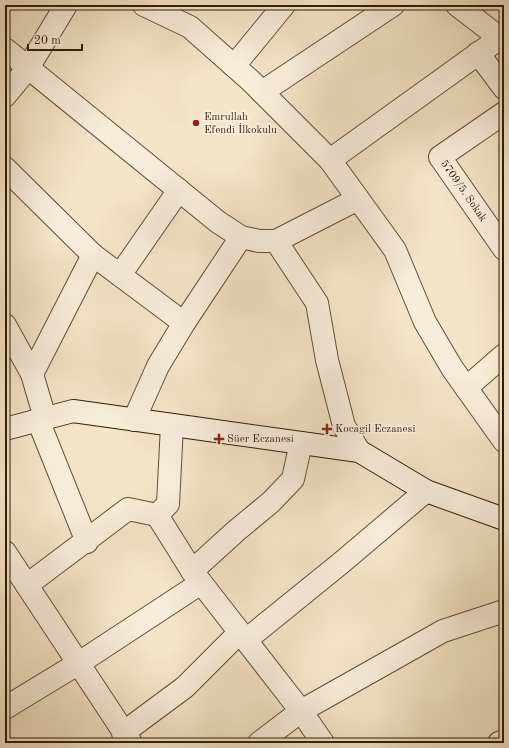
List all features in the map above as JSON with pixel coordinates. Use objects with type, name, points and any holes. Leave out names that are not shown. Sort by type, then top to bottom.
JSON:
[{"type":"street","points":[[5,96],[28,68],[66,5]]},
{"type":"street","points":[[144,5],[190,27],[262,92],[330,160],[395,250],[425,322],[452,368],[504,441]]},
{"type":"street","points":[[234,66],[284,5]]},
{"type":"street","points":[[262,92],[393,5]]},
{"type":"street","points":[[330,160],[478,53],[502,38],[457,5]]},
{"type":"street","points":[[5,50],[218,222],[241,237],[259,242],[276,241],[358,199]]},
{"type":"street","points":[[478,53],[504,88]]},
{"type":"street","name":"5709/5. Sokak","points":[[504,112],[440,157],[504,249]]},
{"type":"street","points":[[5,168],[93,255],[184,323]]},
{"type":"street","points":[[120,275],[179,190]]},
{"type":"street","points":[[134,420],[158,366],[184,323],[241,237]]},
{"type":"street","points":[[276,241],[317,304],[327,360],[344,426],[359,451]]},
{"type":"street","points":[[32,374],[93,255]]},
{"type":"street","points":[[5,325],[32,374],[41,419],[87,542]]},
{"type":"street","points":[[466,388],[504,355]]},
{"type":"street","points":[[5,429],[73,411],[359,451],[426,491],[504,519]]},
{"type":"street","points":[[157,515],[168,504],[172,425]]},
{"type":"street","points":[[5,708],[79,663],[196,577],[236,531],[271,502],[293,479],[301,443]]},
{"type":"street","points":[[5,552],[127,738],[242,637],[341,563],[426,491]]},
{"type":"street","points":[[28,586],[128,510],[157,515],[196,577],[301,711],[322,743]]},
{"type":"street","points":[[259,743],[301,711],[443,631],[504,611]]},
{"type":"street","points":[[499,743],[504,742]]},
{"type":"place","name":"Emrullah Efendi İlkokulu","points":[[196,123]]},
{"type":"place","name":"Kocagil Eczanesi","points":[[327,429]]},
{"type":"place","name":"Süer Eczanesi","points":[[219,439]]}]
